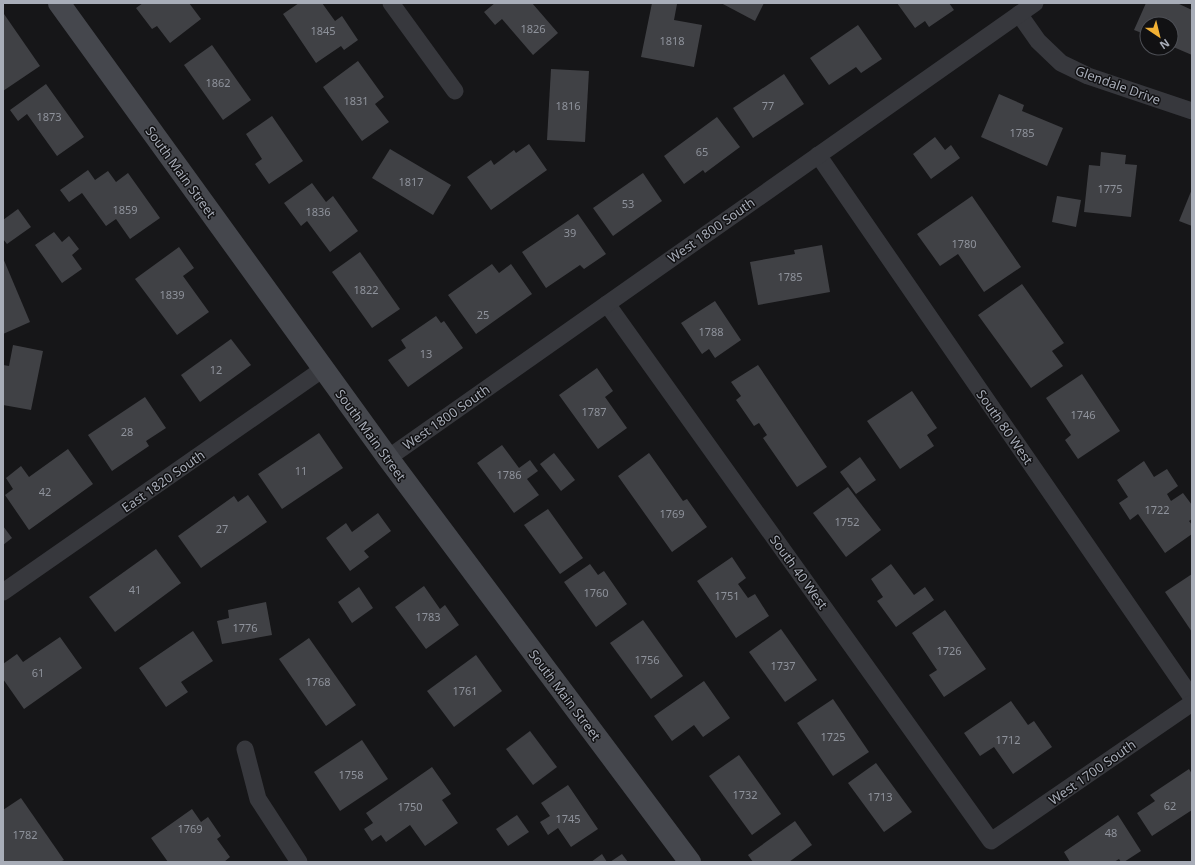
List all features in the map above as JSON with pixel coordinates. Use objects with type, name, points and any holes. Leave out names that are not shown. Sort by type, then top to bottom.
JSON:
[{"type":"street","name":"South Main Street","points":[[59,3],[388,458],[690,862]]},
{"type":"street","points":[[391,3],[455,91]]},
{"type":"street","name":"West 1800 South","points":[[388,458],[1035,3]]},
{"type":"street","name":"Glendale Drive","points":[[1019,14],[1038,41],[1061,63],[1088,76],[1192,112]]},
{"type":"street","name":"South 80 West","points":[[818,156],[1192,698]]},
{"type":"street","name":"South 40 West","points":[[607,304],[991,841]]},
{"type":"street","name":"East 1820 South","points":[[3,592],[323,369]]},
{"type":"street","name":"West 1700 South","points":[[991,841],[1192,703]]},
{"type":"street","points":[[245,748],[258,799],[299,862]]},
{"type":"building","points":[[143,3],[189,3],[201,19],[170,43],[157,26],[152,29],[136,8]]},
{"type":"building","points":[[299,3],[322,3],[335,21],[342,16],[358,40],[344,50],[341,46],[316,63],[283,14]]},
{"type":"building","points":[[495,3],[532,3],[558,33],[533,55],[502,19],[495,25],[484,12]]},
{"type":"building","points":[[652,3],[677,4],[674,20],[702,25],[694,67],[641,57]]},
{"type":"building","points":[[721,3],[764,3],[755,21]]},
{"type":"building","points":[[897,3],[949,3],[954,10],[929,27],[925,21],[915,28]]},
{"type":"building","points":[[1146,3],[1177,3],[1192,10],[1192,55],[1179,49],[1179,16],[1140,16]]},
{"type":"building","points":[[4,14],[40,66],[3,91],[3,15]]},
{"type":"building","points":[[1139,19],[1139,32],[1134,30]]},
{"type":"building","points":[[858,25],[882,59],[861,73],[856,67],[829,85],[810,58]]},
{"type":"building","points":[[212,45],[251,100],[223,120],[184,65]]},
{"type":"building","points":[[358,61],[384,97],[375,104],[389,122],[362,141],[323,87]]},
{"type":"building","points":[[551,69],[589,71],[585,142],[547,140]]},
{"type":"building","points":[[784,74],[804,104],[753,138],[733,108]]},
{"type":"building","points":[[46,84],[84,137],[57,156],[27,114],[18,121],[10,110]]},
{"type":"building","points":[[999,94],[1024,105],[1022,111],[1063,128],[1047,166],[981,137]]},
{"type":"building","points":[[272,116],[303,161],[269,184],[255,164],[262,159],[246,134]]},
{"type":"building","points":[[717,117],[740,147],[705,173],[703,170],[684,184],[664,156]]},
{"type":"building","points":[[935,137],[945,150],[951,145],[960,158],[931,179],[913,154]]},
{"type":"building","points":[[529,144],[547,170],[491,210],[467,177],[491,160],[494,165],[514,150],[516,153]]},
{"type":"building","points":[[390,149],[451,185],[433,215],[372,178]]},
{"type":"building","points":[[1101,152],[1126,155],[1125,164],[1137,165],[1131,217],[1084,212],[1089,165],[1100,166]]},
{"type":"building","points":[[88,170],[95,180],[108,171],[116,182],[128,173],[160,218],[130,239],[116,219],[106,226],[82,193],[69,202],[60,190]]},
{"type":"building","points":[[643,173],[662,201],[613,236],[593,208]]},
{"type":"building","points":[[312,183],[326,202],[333,196],[358,231],[330,252],[307,221],[301,226],[284,203]]},
{"type":"building","points":[[1192,189],[1192,226],[1179,221]]},
{"type":"building","points":[[972,196],[1021,267],[984,292],[958,254],[940,266],[917,234]]},
{"type":"building","points":[[1057,196],[1081,200],[1076,227],[1052,222]]},
{"type":"building","points":[[18,209],[31,227],[7,244],[3,239],[3,220]]},
{"type":"building","points":[[578,214],[606,254],[584,269],[580,265],[546,288],[522,252]]},
{"type":"building","points":[[54,232],[62,242],[69,236],[79,249],[72,255],[82,269],[62,283],[35,245]]},
{"type":"building","points":[[822,245],[830,292],[758,305],[750,262],[795,254],[794,250]]},
{"type":"building","points":[[179,247],[194,268],[183,276],[209,312],[177,335],[135,279]]},
{"type":"building","points":[[360,252],[400,309],[372,328],[332,272]]},
{"type":"building","points":[[3,258],[30,322],[3,334]]},
{"type":"building","points":[[492,264],[499,273],[511,264],[532,294],[476,334],[448,295]]},
{"type":"building","points":[[1022,284],[1064,343],[1052,351],[1063,366],[1031,388],[978,315]]},
{"type":"building","points":[[715,301],[741,340],[715,358],[709,349],[702,354],[681,323]]},
{"type":"building","points":[[436,316],[441,323],[444,321],[463,348],[408,387],[388,360],[406,348],[401,340]]},
{"type":"building","points":[[231,339],[251,365],[200,402],[181,375]]},
{"type":"building","points":[[13,345],[43,351],[31,410],[3,405],[3,365],[9,366]]},
{"type":"building","points":[[758,365],[827,467],[797,487],[763,438],[767,435],[759,423],[754,426],[736,400],[741,396],[731,382]]},
{"type":"building","points":[[597,368],[613,391],[605,397],[627,428],[598,449],[559,395]]},
{"type":"building","points":[[1082,374],[1120,431],[1078,459],[1065,440],[1071,435],[1046,398]]},
{"type":"building","points":[[912,391],[937,428],[927,435],[934,446],[900,469],[867,421]]},
{"type":"building","points":[[145,397],[166,428],[146,441],[149,446],[112,471],[88,435]]},
{"type":"building","points":[[319,433],[343,468],[282,509],[258,474]]},
{"type":"building","points":[[502,445],[519,468],[530,460],[538,471],[527,479],[539,495],[514,513],[477,463]]},
{"type":"building","points":[[68,449],[93,484],[29,530],[5,495],[13,489],[6,478],[21,466],[29,477]]},
{"type":"building","points":[[554,453],[575,480],[561,491],[540,464]]},
{"type":"building","points":[[649,453],[683,501],[687,499],[707,527],[672,552],[618,476]]},
{"type":"building","points":[[860,457],[876,480],[856,494],[840,472]]},
{"type":"building","points":[[1144,461],[1154,477],[1167,469],[1178,486],[1167,494],[1171,501],[1183,493],[1192,505],[1192,519],[1189,521],[1192,525],[1192,534],[1165,553],[1138,514],[1130,520],[1119,503],[1128,497],[1117,480]]},
{"type":"building","points":[[848,487],[881,530],[846,557],[813,513]]},
{"type":"building","points":[[248,495],[267,522],[201,568],[178,536],[234,496],[238,502]]},
{"type":"building","points":[[548,509],[583,558],[560,574],[524,525]]},
{"type":"building","points":[[378,513],[391,531],[364,551],[369,557],[350,571],[326,538],[346,523],[352,532]]},
{"type":"building","points":[[3,526],[12,538],[3,545]]},
{"type":"building","points":[[156,549],[181,583],[115,632],[89,597]]},
{"type":"building","points":[[732,557],[746,578],[738,584],[748,598],[755,594],[769,616],[736,638],[697,581]]},
{"type":"building","points":[[590,564],[598,575],[604,571],[627,604],[596,627],[564,582]]},
{"type":"building","points":[[891,564],[914,595],[925,587],[934,600],[896,627],[877,601],[883,597],[871,579]]},
{"type":"building","points":[[1192,574],[1192,632],[1165,592]]},
{"type":"building","points":[[424,586],[440,609],[445,605],[459,625],[426,649],[395,607]]},
{"type":"building","points":[[359,587],[373,608],[352,623],[338,602]]},
{"type":"building","points":[[266,602],[272,635],[222,644],[217,621],[229,618],[228,610]]},
{"type":"building","points":[[945,610],[986,669],[944,697],[929,675],[937,670],[912,633]]},
{"type":"building","points":[[643,620],[683,676],[651,699],[610,643]]},
{"type":"building","points":[[781,629],[817,680],[785,702],[749,652]]},
{"type":"building","points":[[193,631],[213,661],[181,682],[188,692],[166,707],[139,668]]},
{"type":"building","points":[[60,637],[82,668],[24,709],[3,679],[3,664],[17,654],[23,662]]},
{"type":"building","points":[[309,638],[356,705],[326,726],[279,659]]},
{"type":"building","points":[[476,655],[502,691],[454,727],[427,691]]},
{"type":"building","points":[[704,681],[730,718],[703,737],[694,725],[672,741],[654,716]]},
{"type":"building","points":[[833,699],[869,752],[833,776],[797,723]]},
{"type":"building","points":[[1011,701],[1028,725],[1034,721],[1052,747],[1013,774],[994,747],[980,756],[964,733]]},
{"type":"building","points":[[530,731],[557,767],[533,785],[506,749]]},
{"type":"building","points":[[362,740],[388,779],[340,811],[314,772]]},
{"type":"building","points":[[739,755],[781,814],[752,835],[709,776]]},
{"type":"building","points":[[876,763],[912,812],[884,832],[848,783]]},
{"type":"building","points":[[432,767],[451,794],[442,800],[458,823],[425,846],[410,825],[386,842],[381,835],[372,841],[364,829],[373,823],[366,813]]},
{"type":"building","points":[[1189,769],[1192,774],[1192,810],[1152,836],[1137,813],[1155,801],[1150,795]]},
{"type":"building","points":[[568,785],[598,829],[571,847],[558,828],[548,835],[540,822],[550,816],[541,803]]},
{"type":"building","points":[[21,798],[64,860],[60,862],[5,862],[3,859],[3,810]]},
{"type":"building","points":[[192,809],[201,822],[208,817],[221,836],[217,839],[230,857],[224,862],[168,862],[151,838]]},
{"type":"building","points":[[517,815],[529,832],[508,846],[496,829]]},
{"type":"building","points":[[1118,815],[1141,851],[1124,862],[1121,862],[1119,859],[1114,862],[1070,862],[1064,852]]},
{"type":"building","points":[[795,821],[812,845],[789,862],[753,862],[748,855]]},
{"type":"building","points":[[602,854],[607,862],[591,862]]},
{"type":"building","points":[[622,854],[628,862],[610,862]]}]
